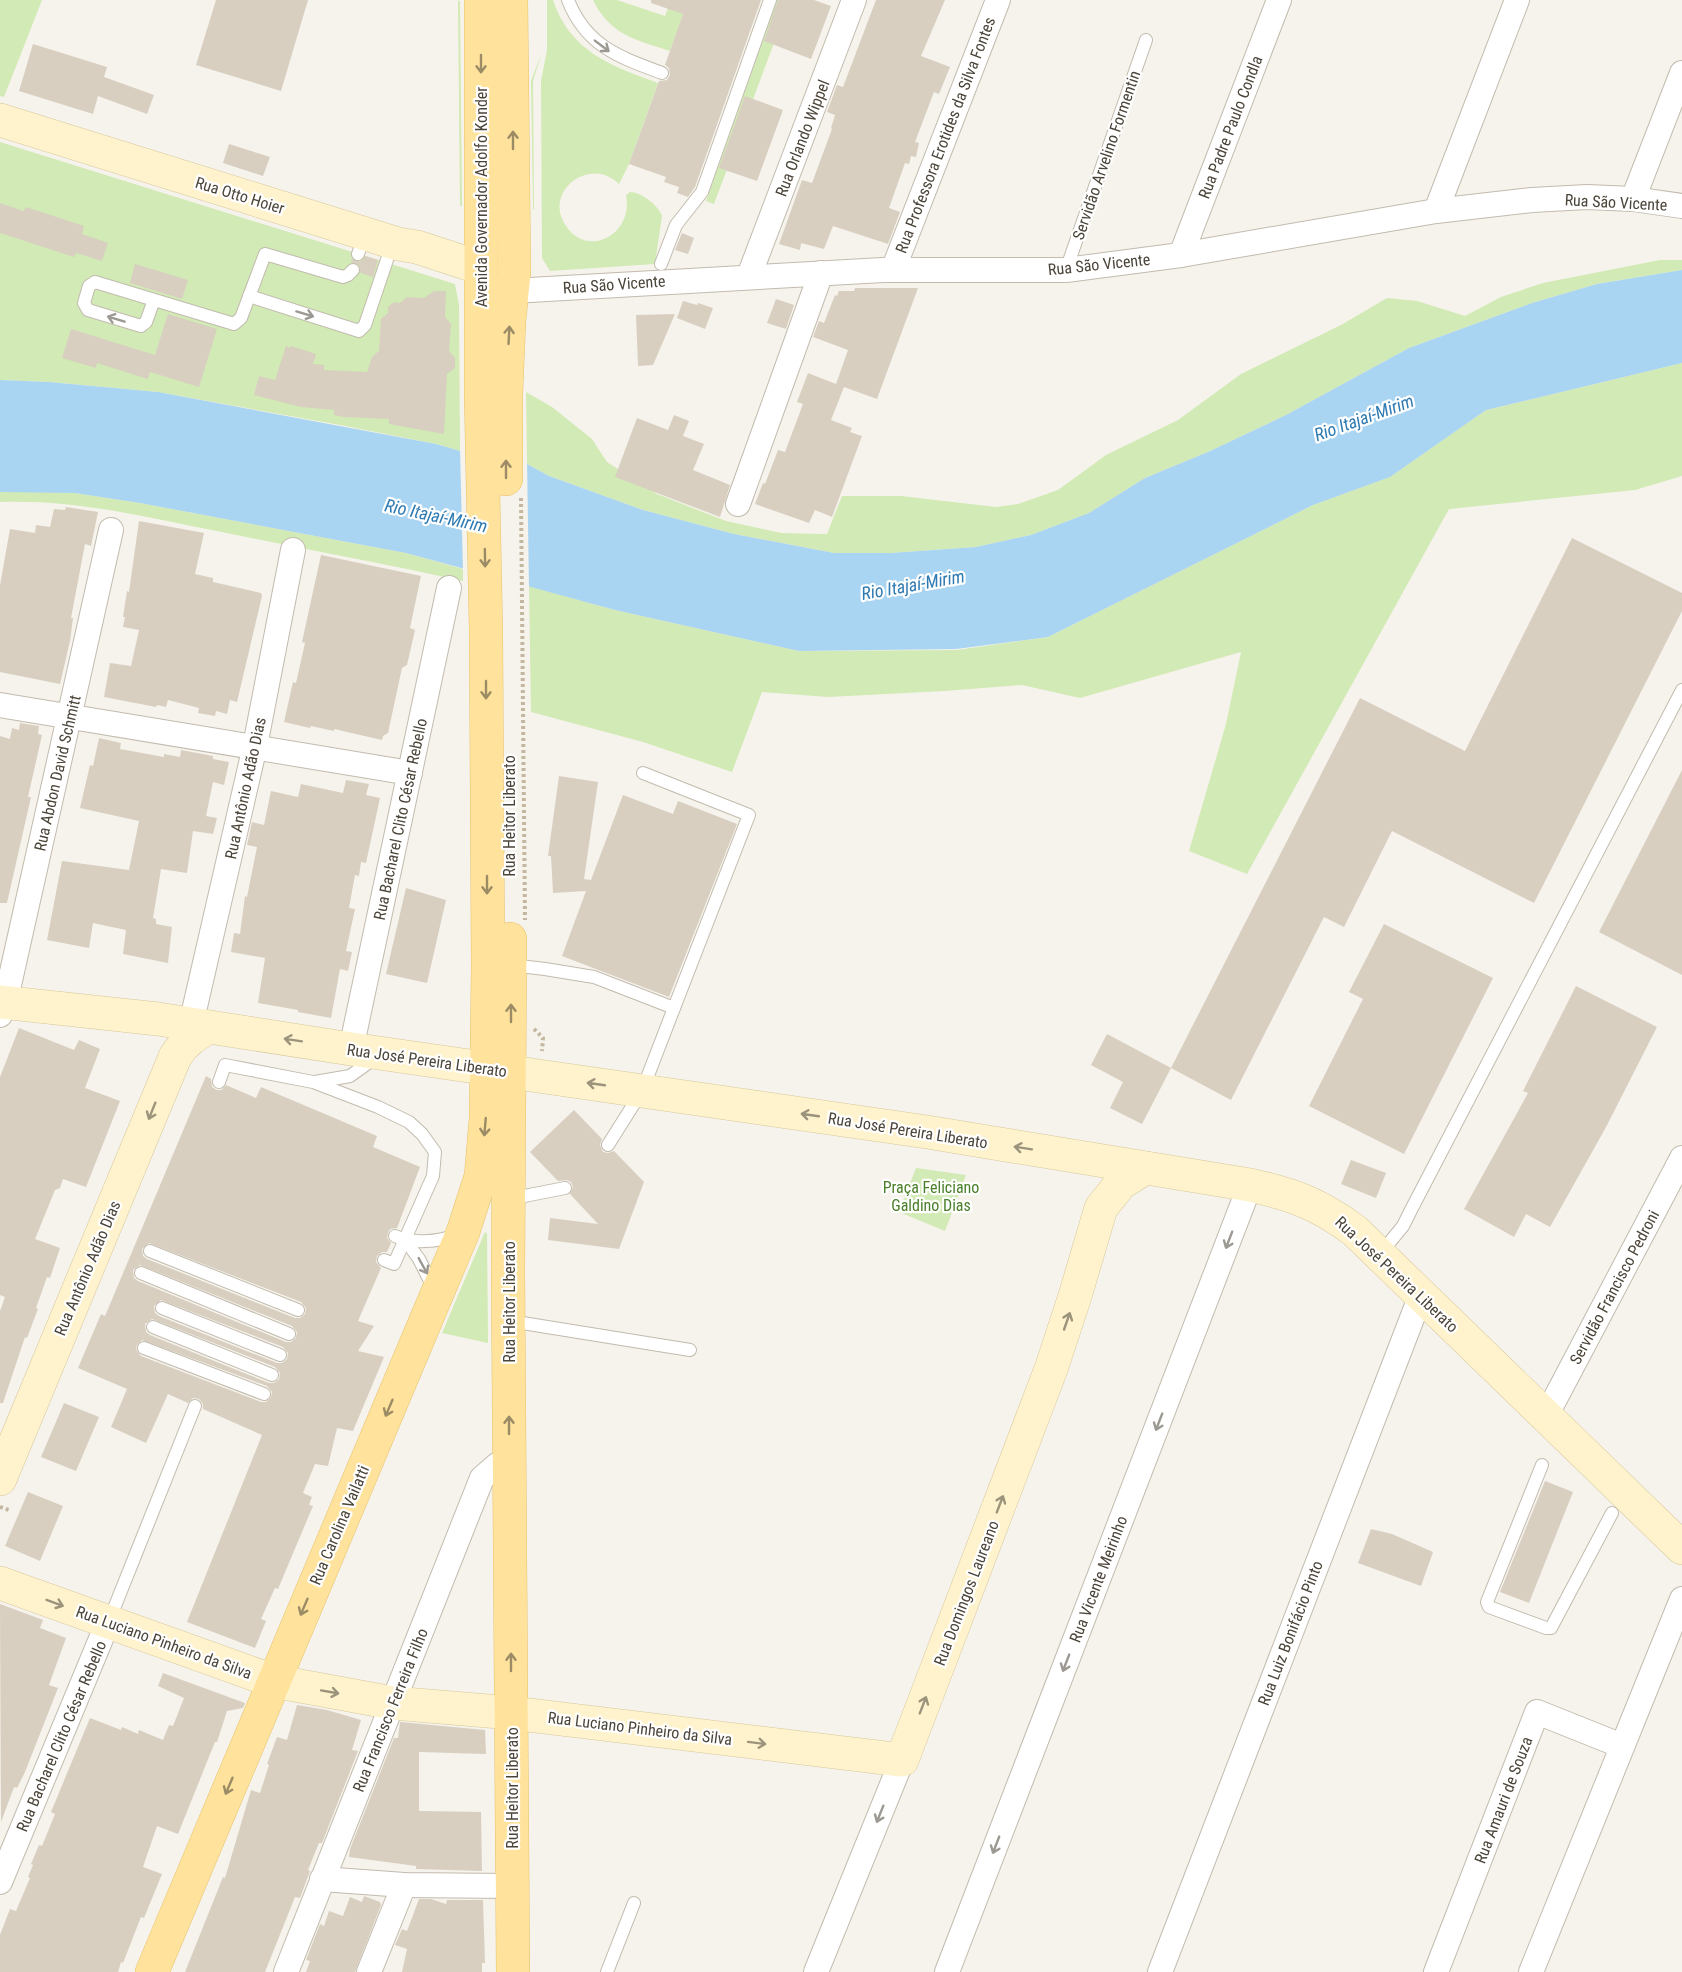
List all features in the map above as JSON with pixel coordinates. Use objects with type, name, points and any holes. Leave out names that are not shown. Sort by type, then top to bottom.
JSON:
[{"type":"main road","name":"Avenida Governador Adolfo Konder","points":[[481,0],[481,268],[494,394]]},
{"type":"main road","name":"Avenida Governador Adolfo Konder","points":[[494,394],[514,273],[511,0]]},
{"type":"main road","name":"Rua Otto Hoier","points":[[0,120],[154,175],[372,243],[417,247],[481,268]]},
{"type":"main road","points":[[494,394],[505,632]]},
{"type":"main road","name":"Rua Heitor Liberato","points":[[499,1070],[518,966],[505,632]]},
{"type":"main road","name":"Rua Heitor Liberato","points":[[505,632],[499,1070],[508,1199],[513,1972]]},
{"type":"main road","name":"Rua José Pereira Liberato","points":[[2,1007],[158,1019],[927,1132],[1250,1185],[1296,1197],[1315,1205],[1355,1231],[1682,1548]]},
{"type":"main road","points":[[158,1019],[172,1045],[175,1057]]},
{"type":"main road","name":"Rua Antônio Adão Dias","points":[[11,1464],[80,1300],[175,1057],[200,1026]]},
{"type":"main road","name":"Rua Carolina Vailatti","points":[[152,1972],[463,1232],[481,1176],[486,1118],[499,1070]]},
{"type":"main road","name":"Rua Domingos Laureano","points":[[1081,1158],[1096,1175],[1101,1208]]},
{"type":"main road","name":"Rua Domingos Laureano","points":[[902,1760],[1051,1370],[1101,1208],[1120,1183],[1145,1168]]},
{"type":"main road","name":"Rua Luciano Pinheiro da Silva","points":[[0,1583],[273,1681],[393,1703],[512,1713],[902,1760]]},
{"type":"street","name":"Rua Orlando Wippel","points":[[749,276],[854,0]]},
{"type":"street","name":"Rua Professora Erotides da Silva Fontes","points":[[893,270],[998,0]]},
{"type":"street","name":"Rua Padre Paulo Condla","points":[[1181,255],[1279,0]]},
{"type":"street","points":[[1436,210],[1517,0]]},
{"type":"street","points":[[1633,200],[1682,73]]},
{"type":"street","name":"Rua São Vicente","points":[[512,291],[749,276],[893,270],[1066,270],[1181,255],[1436,210],[1532,200],[1587,197],[1682,206]]},
{"type":"street","points":[[738,504],[821,273]]},
{"type":"street","name":"Rua Abdon David Schmitt","points":[[2,1007],[111,530]]},
{"type":"street","name":"Rua Antônio Adão Dias","points":[[200,1026],[293,550]]},
{"type":"street","name":"Rua Bacharel Clito César Rebello","points":[[365,1051],[410,773],[449,588]]},
{"type":"street","points":[[0,705],[410,773]]},
{"type":"street","name":"Servidão Francisco Pedroni","points":[[1546,1416],[1682,1158]]},
{"type":"street","name":"Rua Vicente Meirinho","points":[[947,1972],[1250,1185]]},
{"type":"street","name":"Rua Luiz Bonifácio Pinto","points":[[1160,1972],[1421,1295]]},
{"type":"street","name":"Rua Francisco Ferreira Filho","points":[[286,1972],[482,1478],[497,1465],[510,1462]]},
{"type":"street","points":[[1530,1972],[1682,1599]]},
{"type":"street","name":"Rua Bacharel Clito César Rebello","points":[[0,1882],[108,1622]]},
{"type":"street","name":"Rua Amauri de Souza","points":[[1436,1972],[1537,1712],[1622,1746]]},
{"type":"street","name":"Rua Domingos Laureano","points":[[816,1972],[902,1760]]},
{"type":"street","points":[[322,1879],[404,1885],[513,1886]]},
{"type":"street","points":[[369,1972],[404,1885]]},
{"type":"lane","points":[[568,0],[573,13],[585,30],[602,46],[618,56],[662,73]]},
{"type":"lane","points":[[661,264],[676,225],[702,192],[733,98],[770,0]]},
{"type":"lane","name":"Servidão Arvelino Formentin","points":[[1066,270],[1146,40]]},
{"type":"lane","points":[[249,296],[359,331],[365,326],[372,243]]},
{"type":"lane","points":[[154,300],[146,322],[138,326],[86,308],[84,303],[89,286],[97,282],[234,324],[240,320],[263,255],[343,277],[353,270]]},
{"type":"lane","points":[[1379,1255],[1403,1226],[1682,690]]},
{"type":"lane","points":[[608,1145],[642,1091],[749,815],[643,773]]},
{"type":"lane","points":[[518,966],[594,977],[674,1008]]},
{"type":"lane","points":[[313,1082],[350,1076],[365,1051]]},
{"type":"lane","points":[[219,1082],[225,1065],[313,1082],[378,1107],[409,1122],[422,1134],[435,1152],[433,1176],[400,1238],[394,1264],[384,1260]]},
{"type":"lane","points":[[508,1199],[565,1188]]},
{"type":"lane","points":[[400,1238],[441,1240],[463,1232]]},
{"type":"lane","points":[[400,1238],[419,1259],[436,1294]]},
{"type":"lane","points":[[150,1251],[298,1310]]},
{"type":"lane","points":[[141,1273],[289,1334]]},
{"type":"lane","points":[[162,1308],[280,1355]]},
{"type":"lane","points":[[509,1321],[690,1350]]},
{"type":"lane","points":[[153,1327],[272,1375]]},
{"type":"lane","points":[[144,1348],[264,1394]]},
{"type":"lane","points":[[108,1622],[195,1406]]},
{"type":"lane","points":[[1542,1465],[1487,1602],[1490,1607],[1551,1628],[1611,1513]]},
{"type":"lane","points":[[607,1972],[634,1903]]},
{"type":"path","points":[[518,966],[505,632],[520,488]]},
{"type":"path","points":[[0,1507],[9,1510]]},
{"type":"green space","points":[[0,0],[42,0],[4,97],[0,96]]},
{"type":"green space","points":[[458,0],[460,2],[462,206],[460,206]]},
{"type":"green space","points":[[547,0],[553,0],[570,33],[595,55],[658,83],[629,164],[619,184],[607,176],[595,174],[583,176],[573,181],[565,190],[560,201],[560,213],[566,226],[575,236],[586,241],[597,241],[616,231],[623,221],[627,209],[626,195],[630,192],[644,197],[657,208],[662,216],[655,264],[550,271],[542,258],[541,81],[547,50]]},
{"type":"green space","points":[[593,0],[617,0],[665,16],[671,0],[688,0],[670,51],[635,39],[616,29],[607,21]]},
{"type":"green space","points":[[777,0],[790,0],[714,204],[706,201]]},
{"type":"green space","points":[[542,52],[533,81],[534,210],[531,81]]},
{"type":"green space","points":[[0,142],[455,284],[459,305],[460,451],[340,425],[158,392],[0,380]]},
{"type":"green space","points":[[1660,260],[1682,260],[1682,270],[1597,284],[1532,303],[1409,348],[1286,415],[1208,452],[1145,478],[1089,513],[1031,535],[976,547],[891,553],[834,553],[734,534],[643,510],[549,476],[527,464],[526,392],[552,407],[592,439],[607,462],[657,494],[726,521],[781,533],[827,534],[842,496],[901,496],[996,507],[1018,504],[1058,490],[1106,455],[1178,420],[1241,374],[1341,325],[1387,298],[1417,301],[1465,316],[1501,297],[1543,283]]},
{"type":"green space","points":[[1682,363],[1682,476],[1635,490],[1449,509],[1247,874],[1189,851],[1226,724],[1241,652],[1080,698],[1022,685],[828,697],[762,692],[732,772],[643,742],[531,712],[529,586],[615,610],[799,651],[957,650],[1048,637],[1313,505],[1390,477],[1486,410]]},
{"type":"green space","points":[[15,490],[75,493],[140,503],[406,553],[463,569],[463,581],[109,510],[55,503],[0,502],[0,492]]},
{"type":"green space","name":"Praça Feliciano Galdino Dias","points":[[916,1168],[966,1175],[945,1231],[899,1212]]},
{"type":"green space","points":[[485,1232],[487,1234],[488,1343],[442,1333]]},
{"type":"water","name":"Rio Itajaí-Mirim","points":[[1682,270],[1682,363],[1486,410],[1390,477],[1313,505],[1048,637],[956,649],[799,651],[615,610],[406,553],[75,493],[0,492],[0,380],[49,382],[158,392],[436,444],[527,464],[549,476],[643,510],[734,534],[834,553],[891,553],[976,547],[1031,535],[1089,513],[1145,478],[1208,452],[1286,415],[1409,348],[1532,303],[1597,284]]},
{"type":"pier","points":[[460,448],[527,461],[529,589],[463,572]]},
{"type":"building","points":[[216,0],[308,0],[281,91],[196,65]]},
{"type":"building","points":[[651,0],[761,0],[695,187],[688,197],[677,193],[679,187],[664,182],[666,177],[629,164],[659,81],[667,80],[670,75],[669,68],[665,65],[683,14],[651,3]]},
{"type":"building","points":[[778,0],[814,0],[831,6],[811,59],[764,41]]},
{"type":"building","points":[[876,0],[945,0],[921,56],[950,67],[939,94],[934,92],[915,142],[919,143],[916,157],[911,156],[909,164],[905,163],[889,208],[900,212],[888,244],[833,226],[824,249],[801,243],[800,250],[779,244],[802,180],[812,183],[835,115],[827,112],[837,85],[843,87]]},
{"type":"building","points":[[33,44],[107,67],[104,77],[154,95],[147,114],[98,96],[93,114],[19,91]]},
{"type":"building","points":[[745,96],[783,110],[757,181],[719,168]]},
{"type":"building","points":[[229,144],[270,157],[263,176],[223,163]]},
{"type":"building","points":[[0,203],[24,211],[26,207],[84,226],[82,234],[108,243],[102,261],[76,253],[74,257],[0,233]]},
{"type":"building","points":[[682,233],[694,238],[688,254],[675,250]]},
{"type":"building","points":[[366,256],[378,260],[373,277],[361,273],[359,265],[351,262],[352,259],[360,262]]},
{"type":"building","points":[[135,264],[188,280],[182,299],[130,283]]},
{"type":"building","points":[[855,288],[918,288],[877,399],[844,387],[831,420],[852,428],[850,432],[862,436],[832,517],[815,510],[809,523],[755,504],[778,450],[785,452],[803,404],[797,402],[808,373],[836,384],[848,350],[813,337],[819,321],[824,323],[835,295],[837,296],[839,291],[854,291]]},
{"type":"building","points":[[434,291],[446,291],[445,317],[451,324],[449,351],[455,358],[455,368],[447,374],[444,434],[389,424],[389,419],[344,417],[334,415],[334,410],[301,407],[254,395],[259,376],[275,380],[286,346],[316,354],[313,364],[324,365],[324,370],[367,372],[372,357],[379,351],[381,319],[388,313],[388,307],[394,302],[400,303],[407,297],[424,298]]},
{"type":"building","points":[[776,299],[794,305],[786,329],[767,323]]},
{"type":"building","points":[[683,301],[713,308],[705,329],[677,318]]},
{"type":"building","points":[[168,314],[217,329],[199,387],[150,372],[148,379],[97,363],[96,368],[62,358],[71,329],[155,355]]},
{"type":"building","points":[[675,314],[653,365],[638,366],[636,315]]},
{"type":"building","points":[[674,415],[689,421],[683,436],[704,444],[693,470],[730,485],[720,517],[615,477],[637,418],[668,430]]},
{"type":"building","points":[[66,507],[98,512],[91,546],[85,544],[71,618],[73,618],[70,641],[60,684],[0,672],[0,585],[10,529],[35,533],[36,525],[50,527],[54,509],[65,510]]},
{"type":"building","points":[[139,521],[204,533],[195,574],[213,578],[213,582],[261,593],[237,702],[230,700],[227,714],[216,711],[215,716],[198,713],[199,708],[168,700],[166,707],[157,705],[156,707],[104,697],[110,663],[131,666],[139,630],[123,627],[125,617],[123,617],[127,591],[129,592]]},
{"type":"building","points":[[1572,538],[1682,593],[1682,611],[1534,903],[1392,831],[1344,927],[1324,917],[1231,1100],[1171,1068],[1360,698],[1465,751]]},
{"type":"building","points":[[321,555],[421,576],[410,628],[415,630],[407,665],[402,668],[388,733],[383,736],[382,740],[334,729],[334,731],[311,726],[310,728],[284,722],[305,643],[302,642]]},
{"type":"building","points":[[20,723],[39,726],[38,734],[42,735],[28,797],[31,797],[7,903],[0,903],[0,736],[10,739],[12,728],[19,730]]},
{"type":"building","points":[[99,738],[121,743],[120,749],[164,757],[164,754],[180,757],[181,750],[213,756],[213,759],[229,762],[224,785],[213,782],[206,816],[217,818],[213,834],[193,831],[187,873],[161,869],[153,918],[156,919],[156,924],[172,927],[168,963],[123,954],[126,930],[93,923],[89,948],[47,940],[62,861],[129,870],[139,821],[80,808]]},
{"type":"building","points":[[1682,770],[1682,975],[1599,932]]},
{"type":"building","points":[[559,776],[598,782],[584,879],[591,880],[623,795],[673,814],[678,801],[737,824],[669,997],[562,956],[586,891],[553,893],[551,856],[548,856]]},
{"type":"building","points":[[346,780],[369,784],[366,795],[380,798],[366,863],[361,862],[359,876],[355,875],[349,908],[355,909],[346,951],[352,952],[348,971],[340,969],[331,1018],[258,1003],[265,958],[231,952],[234,933],[240,934],[245,896],[247,897],[257,847],[247,845],[252,822],[264,825],[271,791],[298,797],[301,784],[343,793]]},
{"type":"building","points":[[406,888],[446,900],[427,983],[386,974]]},
{"type":"building","points":[[1384,924],[1493,978],[1404,1154],[1309,1106],[1363,999],[1349,992]]},
{"type":"building","points":[[1576,986],[1657,1027],[1605,1129],[1550,1227],[1526,1214],[1514,1237],[1464,1209],[1528,1093],[1523,1091]]},
{"type":"building","points":[[19,1028],[74,1050],[79,1040],[100,1049],[85,1088],[120,1101],[86,1187],[63,1179],[60,1188],[55,1190],[35,1239],[60,1248],[50,1278],[47,1277],[36,1308],[38,1309],[27,1338],[25,1337],[3,1403],[0,1403],[0,1311],[5,1297],[0,1295],[0,1077]]},
{"type":"building","points":[[1107,1034],[1171,1068],[1142,1124],[1110,1108],[1123,1082],[1091,1065]]},
{"type":"building","points":[[206,1076],[211,1079],[212,1087],[217,1090],[221,1090],[226,1085],[256,1098],[261,1087],[377,1136],[373,1147],[420,1167],[397,1228],[390,1229],[388,1233],[387,1238],[391,1243],[387,1252],[382,1252],[377,1256],[376,1262],[381,1268],[358,1321],[374,1326],[358,1351],[384,1357],[353,1431],[337,1428],[328,1466],[315,1464],[303,1493],[312,1497],[309,1505],[313,1506],[278,1589],[275,1588],[261,1619],[266,1621],[255,1648],[187,1622],[262,1435],[203,1409],[203,1404],[199,1399],[193,1398],[188,1403],[168,1394],[146,1443],[111,1427],[127,1389],[78,1368],[101,1314],[105,1316]],"holes":[[[149,1243],[301,1302],[306,1308],[305,1314],[300,1318],[295,1318],[147,1259],[143,1256],[142,1249]],[[140,1265],[292,1326],[297,1332],[296,1338],[291,1342],[286,1342],[138,1281],[134,1278],[133,1270]],[[161,1300],[283,1347],[288,1353],[287,1359],[282,1363],[277,1363],[159,1316],[155,1313],[154,1306]],[[152,1319],[275,1367],[280,1373],[279,1379],[274,1383],[269,1383],[146,1332],[145,1324]],[[142,1340],[267,1386],[272,1392],[271,1397],[266,1402],[261,1402],[141,1356],[136,1349]]]},
{"type":"building","points":[[574,1110],[602,1139],[600,1145],[603,1152],[614,1151],[644,1182],[619,1249],[548,1240],[550,1218],[598,1224],[570,1194],[573,1187],[571,1182],[558,1181],[530,1152]]},
{"type":"building","points":[[1351,1160],[1386,1173],[1376,1198],[1341,1184]]},
{"type":"building","points":[[64,1403],[99,1417],[76,1471],[41,1457]]},
{"type":"building","points":[[1545,1481],[1573,1492],[1529,1603],[1500,1592]]},
{"type":"building","points":[[28,1492],[63,1506],[40,1561],[5,1546]]},
{"type":"building","points":[[1371,1529],[1392,1534],[1433,1552],[1421,1586],[1358,1563]]},
{"type":"building","points":[[0,1604],[43,1620],[40,1628],[66,1638],[49,1685],[58,1688],[25,1772],[17,1788],[14,1787],[1,1822]]},
{"type":"building","points":[[163,1673],[245,1703],[243,1708],[227,1711],[217,1742],[215,1742],[178,1834],[157,1826],[143,1867],[162,1874],[144,1918],[141,1917],[123,1963],[121,1962],[118,1972],[0,1972],[0,1935],[10,1909],[16,1911],[30,1878],[28,1877],[33,1865],[31,1864],[39,1845],[42,1846],[55,1814],[51,1812],[90,1718],[121,1730],[122,1727],[138,1734],[139,1730],[163,1740],[169,1725],[173,1726],[184,1698],[158,1686]]},
{"type":"building","points":[[297,1705],[327,1710],[361,1720],[352,1750],[358,1751],[322,1843],[319,1843],[308,1870],[310,1871],[300,1898],[295,1897],[265,1972],[185,1972],[223,1877],[225,1878],[251,1790],[260,1793],[277,1737],[287,1740]]},
{"type":"building","points":[[400,1722],[485,1730],[486,1754],[419,1752],[419,1811],[481,1812],[482,1871],[416,1869],[416,1866],[349,1857],[350,1849],[394,1738],[398,1738]]},
{"type":"building","points":[[364,1896],[380,1902],[381,1905],[355,1972],[306,1972],[310,1961],[306,1960],[320,1924],[324,1926],[329,1911],[343,1916],[350,1897],[362,1902]]},
{"type":"building","points":[[419,1899],[431,1899],[446,1904],[447,1900],[483,1900],[485,1963],[482,1963],[482,1972],[402,1972],[407,1949],[395,1945],[402,1929],[407,1931]]}]
